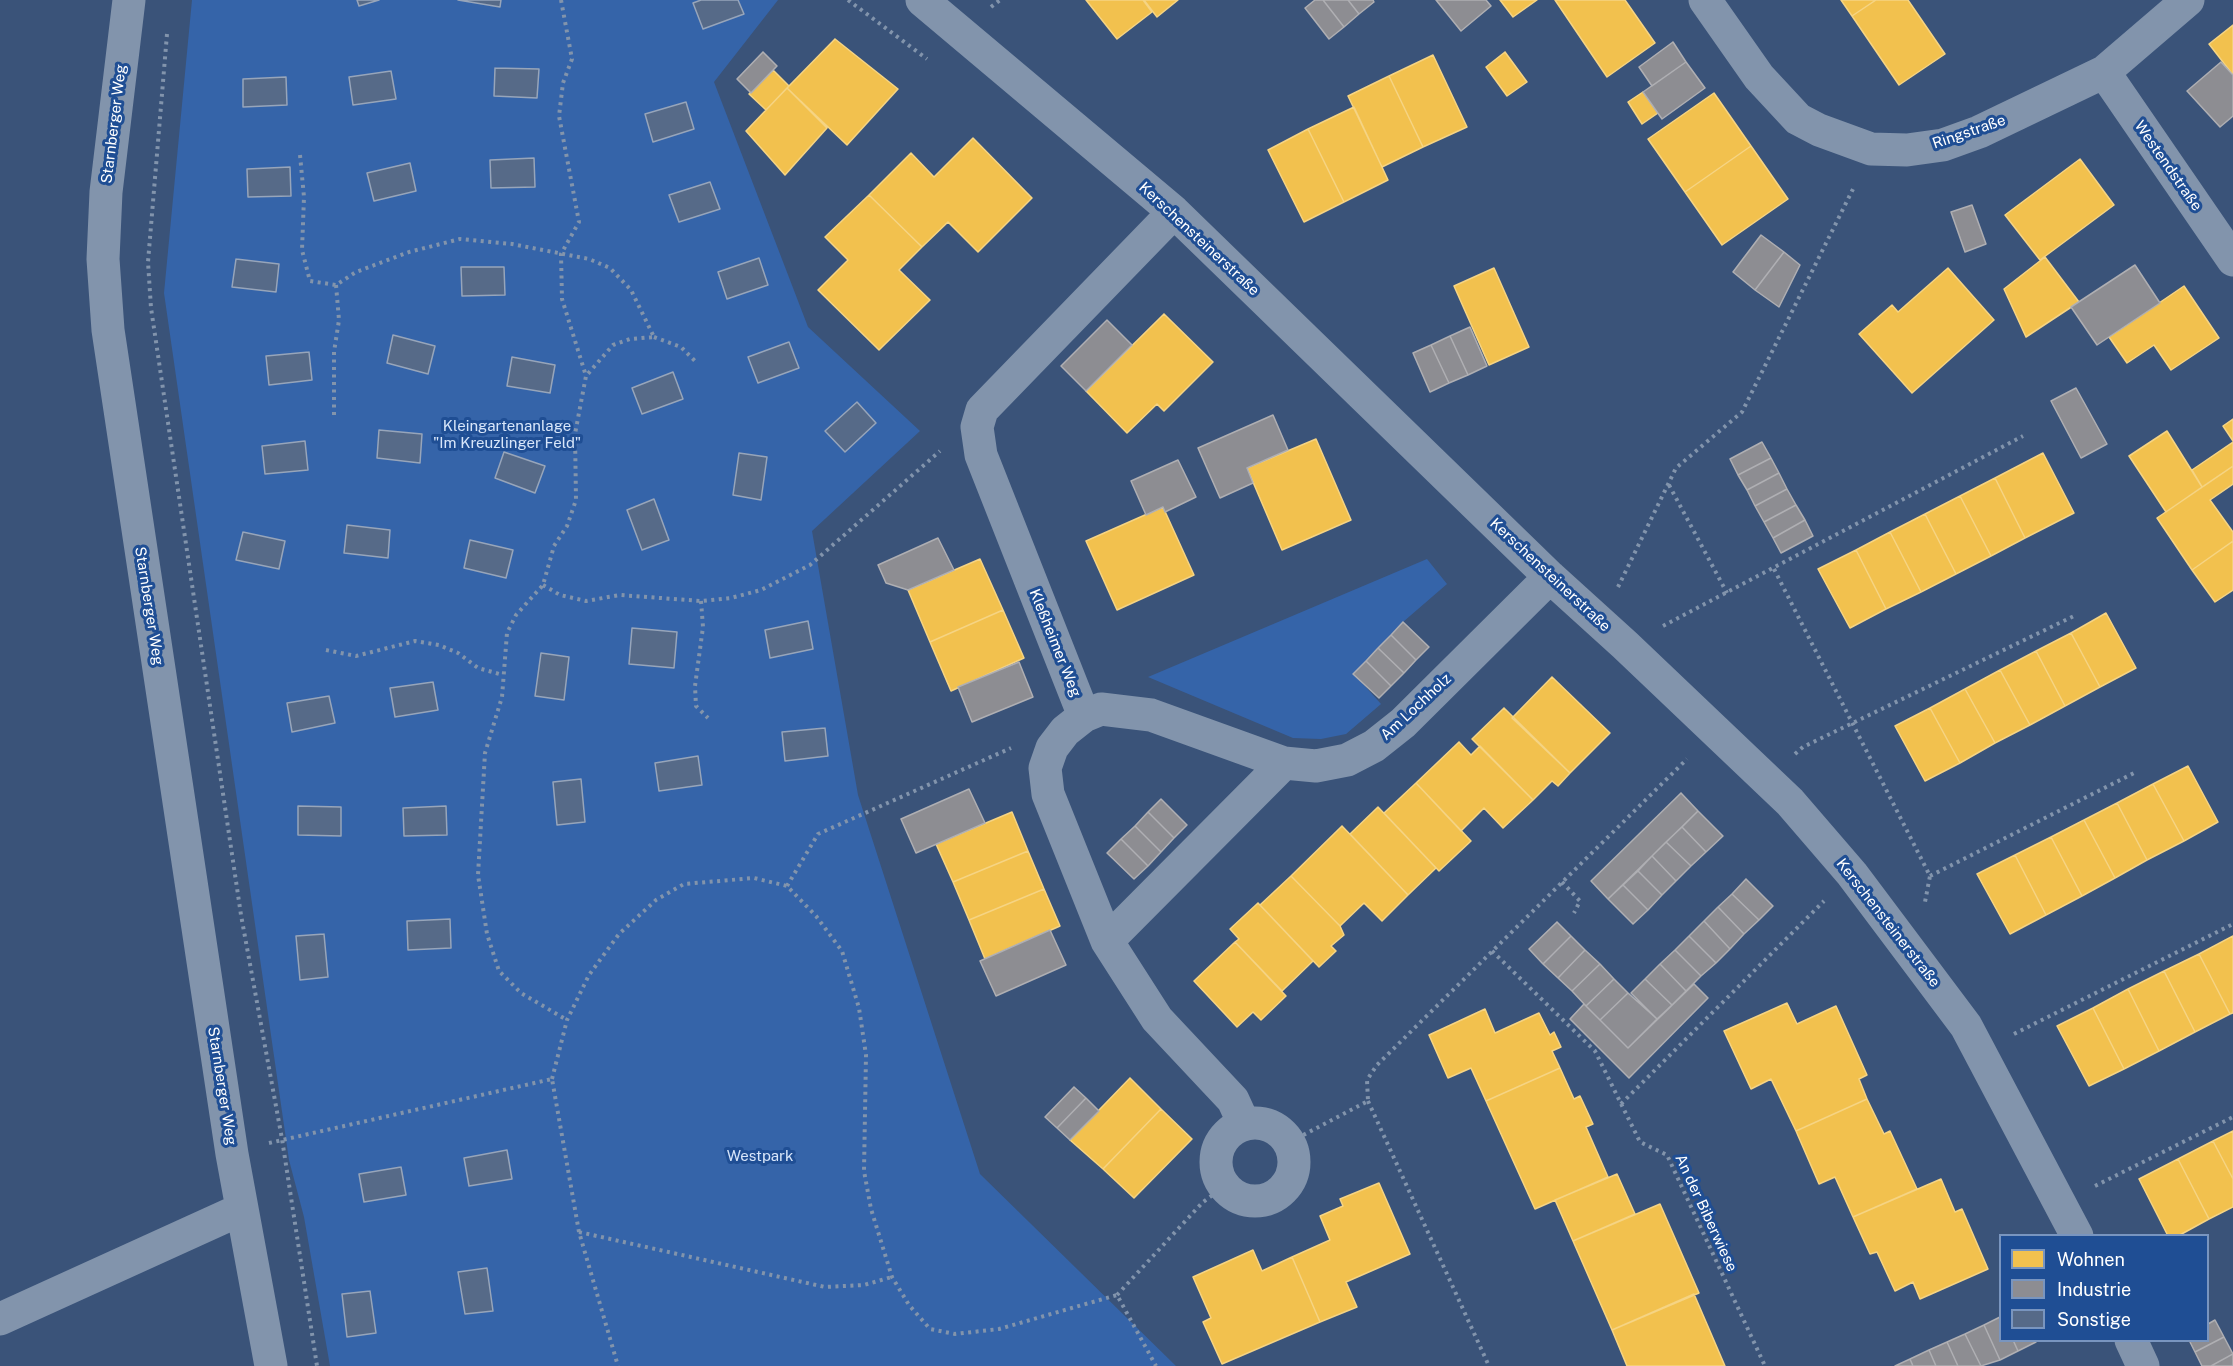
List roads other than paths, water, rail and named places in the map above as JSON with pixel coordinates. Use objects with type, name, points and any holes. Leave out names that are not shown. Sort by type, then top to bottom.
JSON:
[{"type":"street","name":"Starnberger Weg","points":[[129,0],[106,192],[103,259],[108,330],[232,1154],[271,1366]]},
{"type":"street","name":"Kerschensteinerstraße","points":[[922,0],[1174,212],[1550,577],[1769,782],[1852,873],[1966,1026],[2076,1234]]},
{"type":"street","name":"Ringstraße","points":[[1706,0],[1759,77],[1798,119],[1819,130],[1871,149],[1908,150],[1943,144],[1970,135],[2104,72],[2188,0]]},
{"type":"street","name":"Westendstraße","points":[[2104,72],[2233,260]]},
{"type":"street","name":"Kleßheimer Weg","points":[[1174,212],[982,410],[977,427],[981,455],[1084,716],[1065,730],[1052,748],[1045,768],[1048,794],[1107,941],[1157,1019],[1233,1100],[1244,1124]]},
{"type":"street","name":"Am Lochholz","points":[[1084,716],[1101,709],[1119,709],[1151,715],[1284,764],[1316,766],[1347,760],[1374,746],[1403,723],[1550,577]]},
{"type":"street","points":[[1107,941],[1284,764]]},
{"type":"street","points":[[1258,1122],[1270,1125],[1290,1142],[1294,1167],[1282,1190],[1259,1201],[1246,1200],[1224,1186],[1215,1162],[1217,1149],[1223,1138],[1244,1124],[1258,1122]]},
{"type":"street","points":[[0,1319],[242,1209]]},
{"type":"street","points":[[2131,1342],[2143,1366]]},
{"type":"park label","name":"Kleingartenanlage \"Im Kreuzlinger Feld\"","points":[[507,434]]},
{"type":"park label","name":"Westpark","points":[[760,1156]]}]
